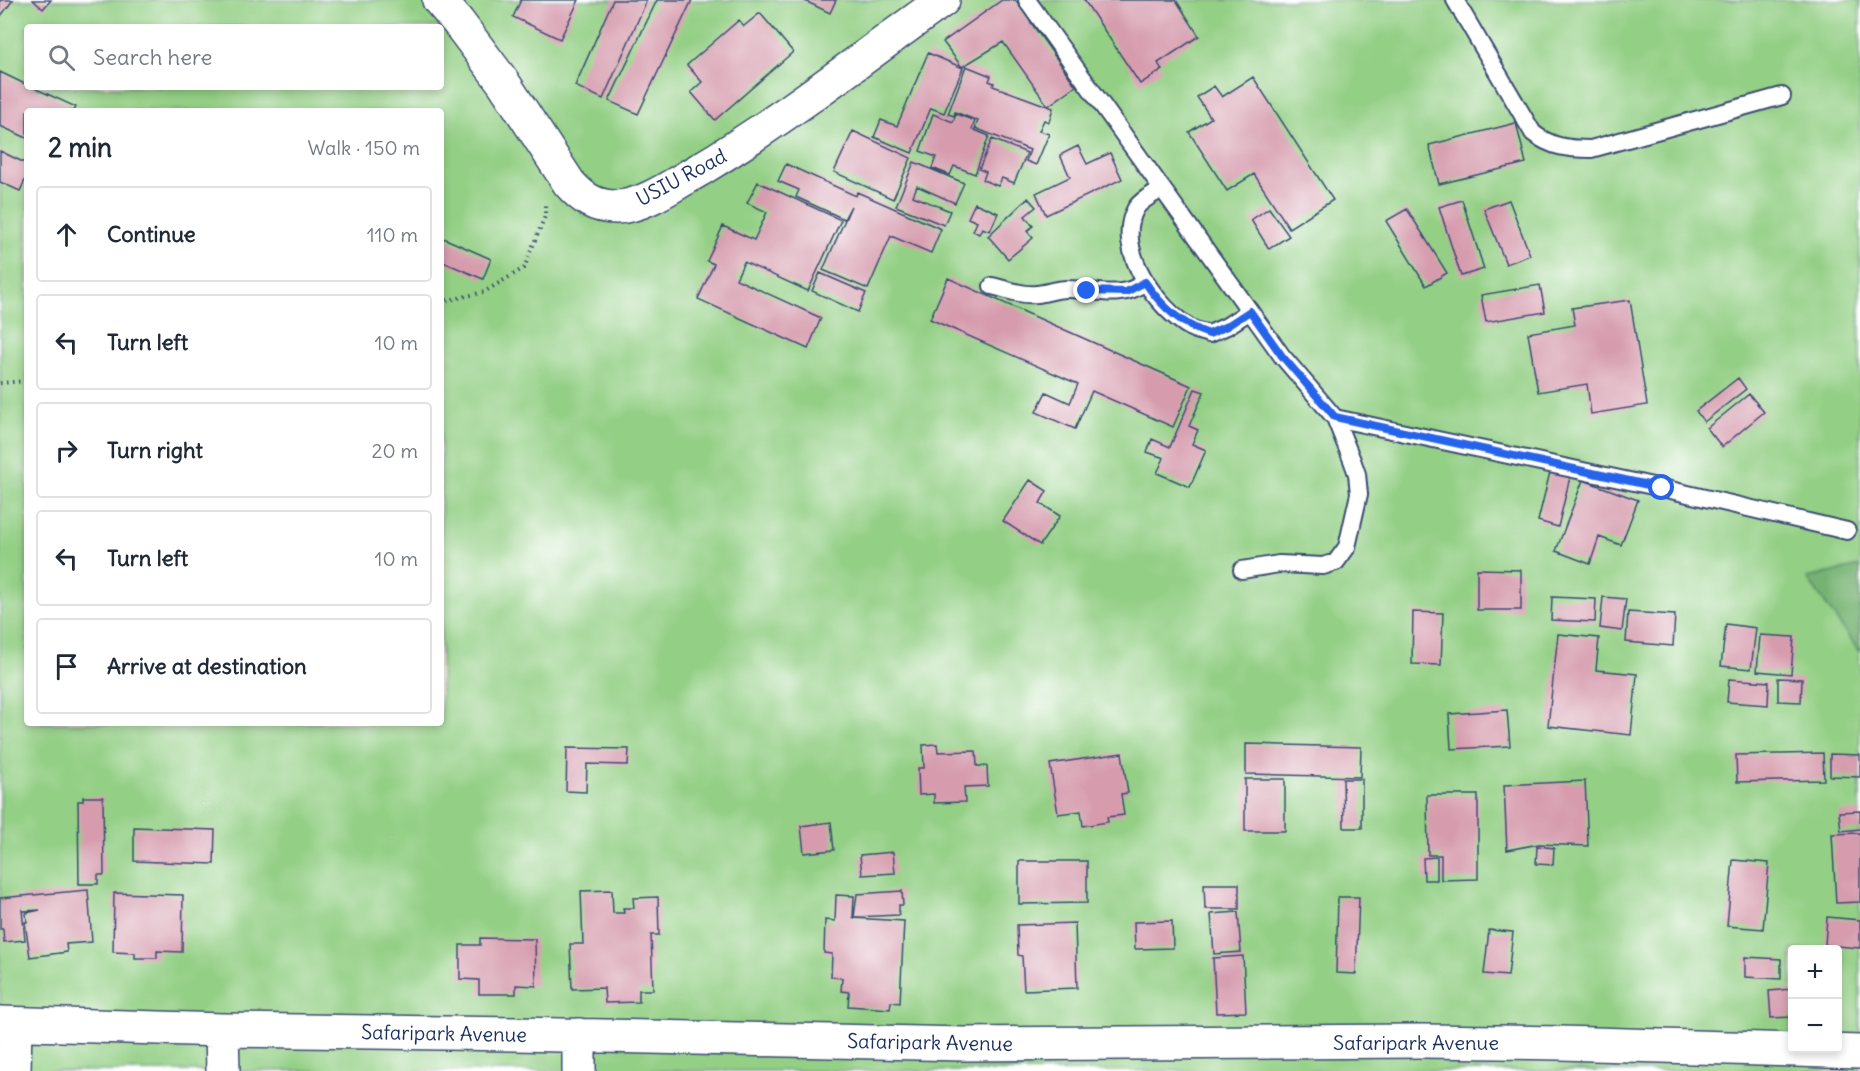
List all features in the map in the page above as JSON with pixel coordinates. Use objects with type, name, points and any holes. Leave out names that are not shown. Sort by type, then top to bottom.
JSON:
[{"type":"street","name":"USIU Road","points":[[445,2],[503,82],[549,155],[581,196],[598,205],[618,207],[640,201],[669,188],[735,148],[813,96],[942,0]]},
{"type":"street","name":"Safaripark Avenue","points":[[8,1024],[963,1044],[1423,1041],[1860,1052]]},
{"type":"street","points":[[8,1024],[14,1071]]},
{"type":"street","points":[[222,1030],[223,1071]]},
{"type":"street","points":[[579,1035],[579,1071]]},
{"type":"lane","points":[[1027,0],[1282,356],[1335,417],[1358,474],[1359,494],[1347,547],[1336,562],[1323,566],[1279,564],[1242,570]]},
{"type":"lane","points":[[1455,0],[1533,133],[1544,142],[1564,148],[1591,149],[1782,96]]},
{"type":"lane","points":[[1162,189],[1137,207],[1133,218],[1131,251],[1145,282],[1162,304],[1192,328],[1209,334],[1227,326],[1250,311]]},
{"type":"lane","points":[[992,286],[1025,295],[1068,288],[1114,293],[1126,292],[1145,282]]},
{"type":"lane","points":[[1335,417],[1847,531]]},
{"type":"path","points":[[444,301],[484,292],[524,268],[544,216],[549,155]]},
{"type":"path","points":[[0,383],[24,381]]},
{"type":"green space","points":[[0,0],[1860,0],[1860,1071],[0,1071]]},
{"type":"green space","points":[[1860,566],[1860,653],[1807,578]]},
{"type":"building","points":[[0,0],[13,0],[0,17]]},
{"type":"building","points":[[33,0],[51,0],[43,9]]},
{"type":"building","points":[[521,0],[579,0],[560,39],[513,17]]},
{"type":"building","points":[[613,0],[647,0],[603,99],[575,86]]},
{"type":"building","points":[[657,0],[692,0],[638,114],[609,101]]},
{"type":"building","points":[[803,0],[836,0],[830,13]]},
{"type":"building","points":[[1002,0],[1015,0],[1076,86],[1048,106],[1003,42],[962,67],[943,42]]},
{"type":"building","points":[[1084,0],[1176,0],[1199,36],[1158,63],[1162,70],[1140,84]]},
{"type":"building","points":[[760,13],[793,52],[715,120],[691,92],[702,82],[687,65],[739,20],[744,26]]},
{"type":"building","points":[[928,53],[963,68],[944,113],[931,108],[912,153],[874,137],[881,120],[897,126]]},
{"type":"building","points":[[966,66],[991,76],[989,81],[994,83],[993,86],[1053,108],[1049,122],[1044,120],[1039,131],[1049,134],[1036,165],[1026,161],[1030,150],[975,128],[978,121],[955,112],[954,116],[948,114]]},
{"type":"building","points":[[0,72],[24,84],[24,90],[39,90],[76,107],[24,108],[24,137],[0,126]]},
{"type":"building","points":[[1253,77],[1333,200],[1289,228],[1254,174],[1227,191],[1189,132],[1211,118],[1197,97],[1214,86],[1222,97]]},
{"type":"building","points":[[933,114],[953,122],[956,114],[975,121],[972,129],[989,136],[975,174],[954,166],[950,175],[932,168],[936,157],[920,151]]},
{"type":"building","points":[[1516,123],[1526,163],[1439,184],[1429,145]]},
{"type":"building","points":[[853,131],[911,158],[893,199],[834,172]]},
{"type":"building","points":[[992,139],[1027,153],[1014,183],[1002,178],[998,186],[983,180],[986,172],[979,169]]},
{"type":"building","points":[[1078,146],[1087,164],[1110,153],[1122,179],[1046,215],[1036,193],[1070,177],[1060,155]]},
{"type":"building","points":[[0,151],[24,163],[24,182],[20,191],[0,182]]},
{"type":"building","points":[[914,162],[964,183],[955,203],[917,186],[913,196],[950,211],[944,225],[896,206]]},
{"type":"building","points":[[786,164],[856,196],[857,192],[941,229],[931,253],[891,236],[868,289],[823,270],[851,206],[844,219],[796,197],[799,190],[778,181]]},
{"type":"building","points":[[758,182],[841,220],[808,291],[744,262],[736,279],[821,318],[808,349],[698,299],[714,264],[707,261],[723,226],[754,240],[767,212],[747,203]]},
{"type":"building","points":[[1028,198],[1036,207],[1025,216],[1033,226],[1027,231],[1033,238],[1008,259],[988,236]]},
{"type":"building","points":[[1462,200],[1484,269],[1461,276],[1439,207]]},
{"type":"building","points":[[1509,200],[1530,255],[1506,264],[1484,209]]},
{"type":"building","points":[[975,203],[998,213],[990,231],[982,228],[979,234],[973,231],[977,222],[968,218]]},
{"type":"building","points":[[1269,208],[1289,236],[1269,249],[1251,220]]},
{"type":"building","points":[[1407,209],[1447,273],[1426,286],[1386,221]]},
{"type":"building","points":[[444,238],[491,259],[483,279],[444,262]]},
{"type":"building","points":[[820,273],[866,293],[858,312],[812,291]]},
{"type":"building","points":[[948,278],[1191,386],[1173,427],[1092,391],[1075,429],[1036,412],[1046,392],[1070,403],[1078,384],[930,319]]},
{"type":"building","points":[[1540,285],[1545,312],[1486,322],[1481,295]]},
{"type":"building","points":[[1630,300],[1647,405],[1591,414],[1587,384],[1538,392],[1528,333],[1575,325],[1572,308]]},
{"type":"building","points":[[1738,378],[1746,389],[1704,422],[1696,411]]},
{"type":"building","points":[[1195,389],[1204,392],[1189,426],[1198,430],[1192,444],[1206,450],[1190,487],[1157,473],[1164,458],[1147,452],[1152,439],[1170,447]]},
{"type":"building","points":[[1749,394],[1764,412],[1722,447],[1707,428]]},
{"type":"building","points":[[1552,464],[1572,469],[1558,527],[1538,521]]},
{"type":"building","points":[[1030,480],[1047,491],[1040,503],[1060,516],[1040,545],[1003,521]]},
{"type":"building","points":[[1583,480],[1638,500],[1621,545],[1599,537],[1590,564],[1556,551]]},
{"type":"building","points":[[1477,569],[1521,570],[1521,610],[1477,610]]},
{"type":"building","points":[[1552,597],[1596,599],[1595,622],[1551,620]]},
{"type":"building","points":[[1603,597],[1626,599],[1622,631],[1600,628]]},
{"type":"building","points":[[1413,612],[1443,613],[1441,665],[1412,664]]},
{"type":"building","points":[[1628,612],[1675,615],[1673,646],[1626,642]]},
{"type":"building","points":[[1726,624],[1756,628],[1751,669],[1721,666]]},
{"type":"building","points":[[1558,634],[1599,638],[1596,670],[1637,674],[1631,735],[1548,726]]},
{"type":"building","points":[[1760,635],[1794,637],[1791,674],[1757,671]]},
{"type":"building","points":[[1778,678],[1802,679],[1801,702],[1778,701]]},
{"type":"building","points":[[1729,679],[1769,682],[1768,705],[1727,702]]},
{"type":"building","points":[[1507,710],[1510,746],[1451,749],[1449,714]]},
{"type":"building","points":[[937,744],[938,752],[976,751],[977,766],[987,766],[988,786],[964,787],[965,802],[934,803],[934,794],[919,795],[918,768],[924,768],[923,745]]},
{"type":"building","points":[[1246,744],[1361,747],[1360,777],[1246,774]]},
{"type":"building","points":[[567,748],[629,749],[628,765],[587,764],[586,792],[566,791]]},
{"type":"building","points":[[1122,753],[1128,793],[1121,794],[1124,815],[1107,817],[1108,822],[1083,826],[1081,811],[1058,814],[1050,764]]},
{"type":"building","points":[[1823,753],[1824,780],[1737,782],[1736,755]]},
{"type":"building","points":[[1830,754],[1860,755],[1860,777],[1830,776]]},
{"type":"building","points":[[1245,779],[1285,779],[1285,831],[1245,831]]},
{"type":"building","points":[[1343,779],[1362,779],[1362,828],[1344,828]]},
{"type":"building","points":[[1585,781],[1588,846],[1539,844],[1507,850],[1504,785]]},
{"type":"building","points":[[1427,795],[1478,795],[1478,879],[1441,880],[1441,855],[1428,855]]},
{"type":"building","points":[[83,797],[103,797],[104,875],[98,875],[98,884],[79,884],[78,801],[83,801]]},
{"type":"building","points":[[1860,811],[1860,829],[1841,831],[1839,812]]},
{"type":"building","points":[[831,822],[834,850],[804,853],[801,826]]},
{"type":"building","points":[[134,827],[215,830],[214,864],[134,861]]},
{"type":"building","points":[[1860,833],[1860,902],[1836,903],[1832,834]]},
{"type":"building","points":[[1537,846],[1554,848],[1553,865],[1536,864]]},
{"type":"building","points":[[893,852],[895,873],[862,875],[860,855]]},
{"type":"building","points":[[1437,857],[1437,880],[1424,880],[1423,858]]},
{"type":"building","points":[[1733,860],[1769,863],[1763,929],[1727,926]]},
{"type":"building","points":[[1019,861],[1087,861],[1087,903],[1019,904]]},
{"type":"building","points":[[1204,884],[1239,884],[1239,909],[1205,909]]},
{"type":"building","points":[[88,890],[92,942],[66,944],[67,952],[30,957],[25,922],[27,922],[26,913],[40,910],[22,910],[25,940],[4,942],[3,929],[0,929],[0,898]]},
{"type":"building","points":[[612,890],[613,913],[624,913],[623,908],[634,908],[633,898],[658,897],[659,935],[651,935],[653,990],[639,990],[639,1002],[605,1003],[604,988],[572,989],[570,944],[583,944],[581,891]]},
{"type":"building","points":[[902,891],[903,905],[899,905],[899,915],[854,917],[857,894]]},
{"type":"building","points":[[114,893],[183,895],[182,952],[157,951],[157,958],[135,958],[135,953],[113,952]]},
{"type":"building","points":[[836,895],[854,896],[853,918],[904,921],[900,1003],[891,1002],[890,1009],[848,1006],[849,992],[841,991],[842,978],[831,977],[832,954],[824,953],[825,920],[835,921]]},
{"type":"building","points":[[1338,897],[1359,897],[1356,974],[1336,973]]},
{"type":"building","points":[[1238,912],[1241,952],[1214,954],[1211,914]]},
{"type":"building","points":[[1827,917],[1860,920],[1860,948],[1825,945]]},
{"type":"building","points":[[1172,921],[1173,948],[1135,949],[1134,922]]},
{"type":"building","points":[[1075,923],[1077,988],[1024,990],[1022,956],[1018,955],[1017,925]]},
{"type":"building","points":[[1489,930],[1513,932],[1508,976],[1484,974]]},
{"type":"building","points":[[480,938],[535,939],[536,986],[516,985],[516,994],[479,994],[479,980],[460,979],[460,945],[480,945]]},
{"type":"building","points":[[1243,956],[1246,1012],[1216,1013],[1213,958]]},
{"type":"building","points":[[1745,957],[1781,959],[1781,979],[1745,977]]},
{"type":"building","points":[[1788,989],[1788,1017],[1771,1018],[1769,991]]},
{"type":"route","points":[[1087,291],[1126,292],[1138,288],[1145,282],[1162,304],[1192,328],[1209,334],[1227,326],[1250,311],[1282,356],[1335,417],[1662,488]]}]
